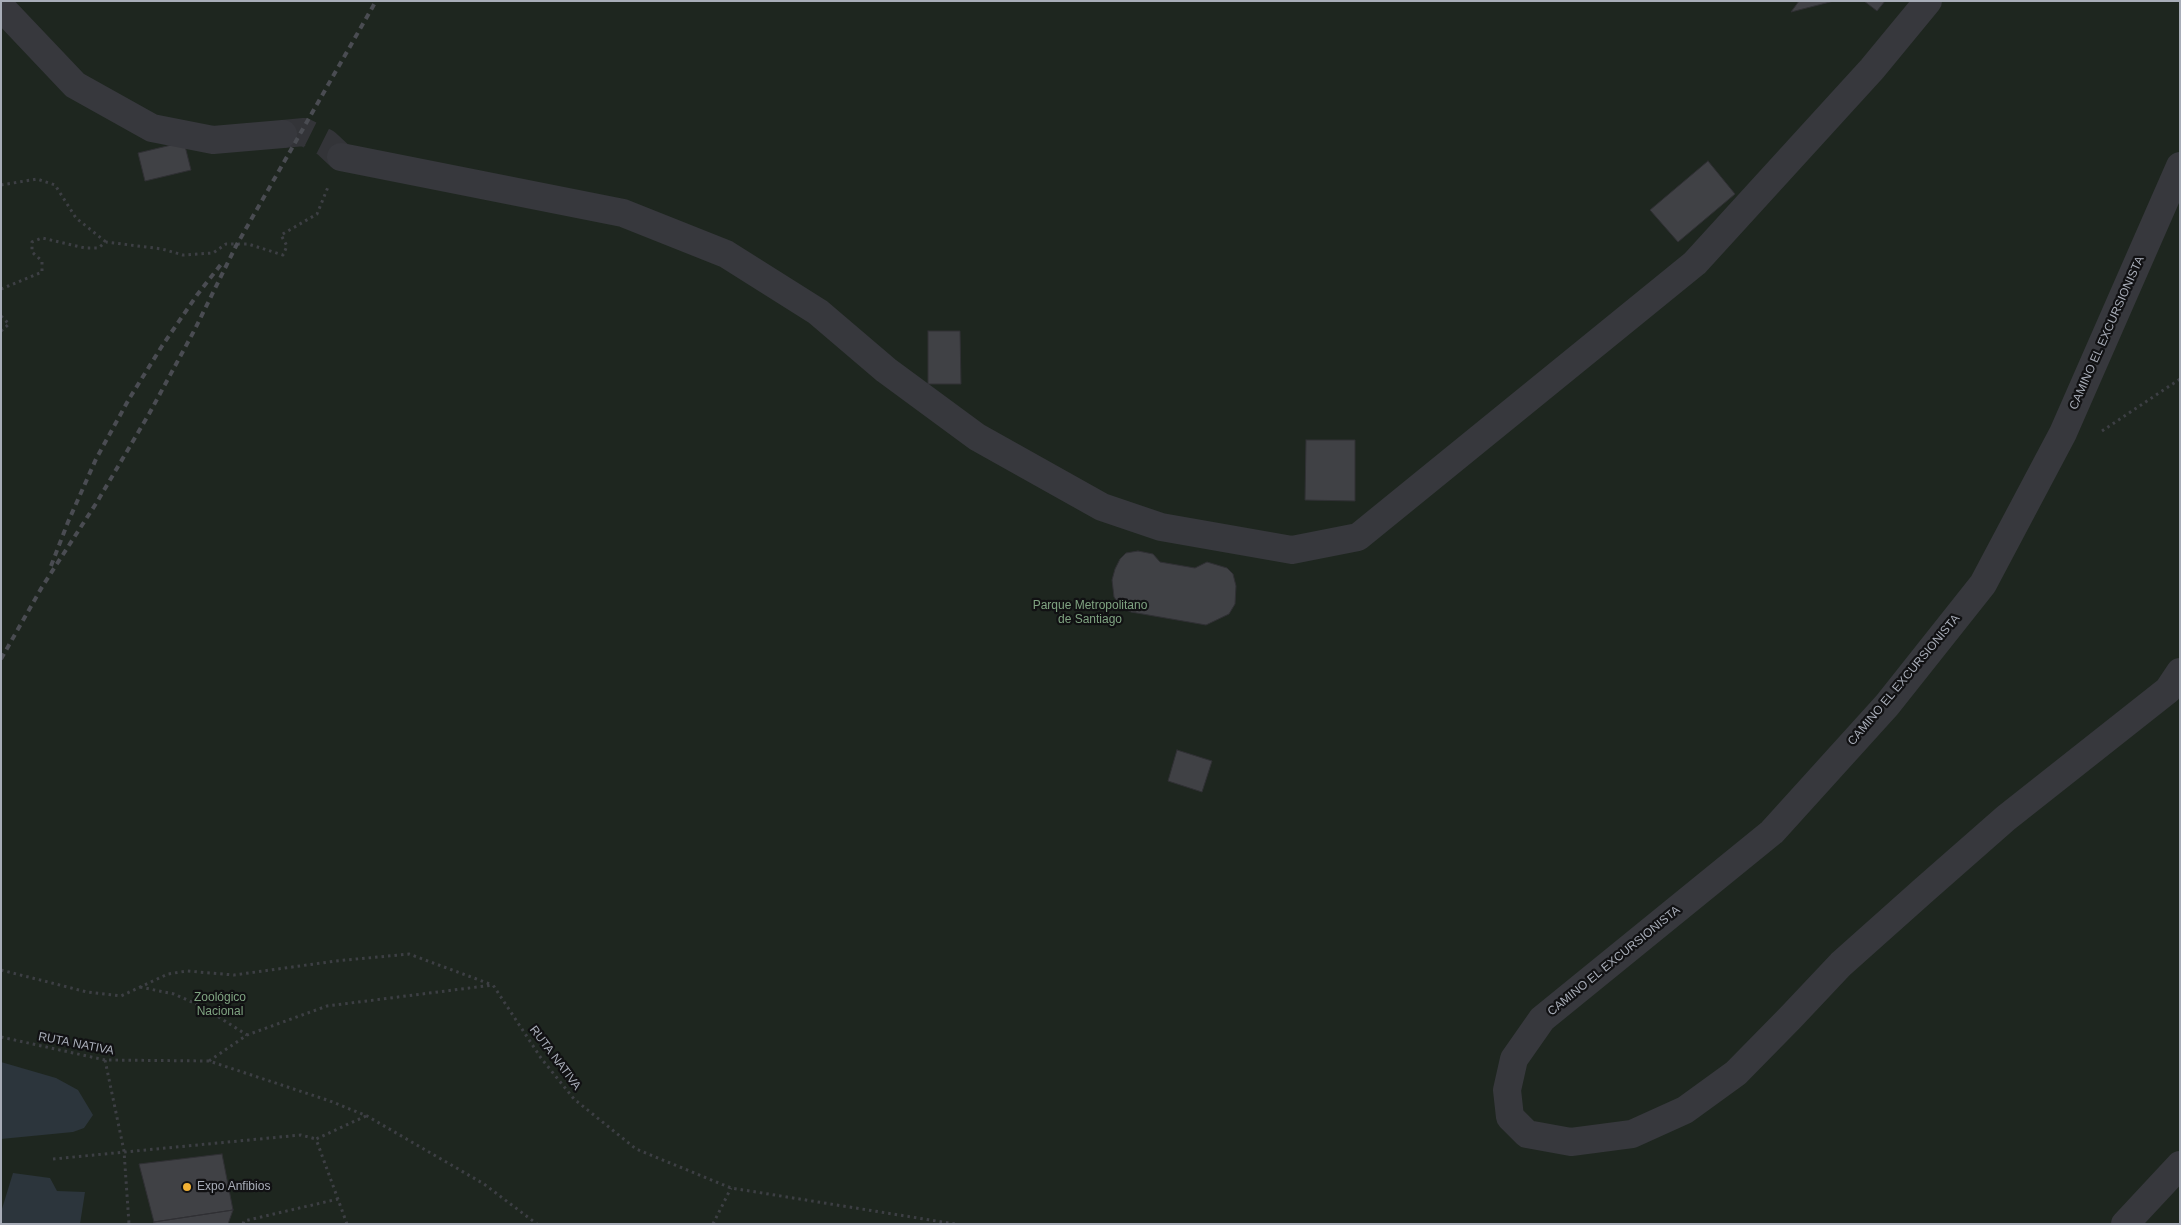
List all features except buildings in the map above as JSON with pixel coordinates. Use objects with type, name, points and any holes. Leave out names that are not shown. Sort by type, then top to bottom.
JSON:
[{"type":"street","points":[[341,157],[623,213],[726,254],[818,312],[886,370],[976,437],[1102,506],[1161,527],[1292,550],[1358,537],[1694,263],[1872,69],[1928,1]]},
{"type":"street","points":[[1,7],[75,85],[152,128],[213,140],[282,134]]},
{"type":"street","name":"CAMINO EL EXCURSIONISTA","points":[[2180,166],[2063,433],[1983,584],[1887,704],[1772,832],[1542,1019],[1514,1059],[1507,1090],[1510,1118],[1527,1134],[1571,1142],[1632,1134],[1685,1110],[1736,1073],[1792,1018],[1841,964],[1910,902],[2006,818],[2168,690],[2180,672]]},
{"type":"street","points":[[2125,1224],[2180,1165]]},
{"type":"path","points":[[1,185],[37,179],[55,185],[76,218],[106,242],[162,249],[183,255],[213,253],[226,244],[248,244],[282,255],[287,246],[281,235],[317,214],[341,157]]},
{"type":"path","points":[[1,288],[42,272],[42,260],[32,252],[32,242],[42,238],[78,246],[98,248],[106,242]]},
{"type":"path","points":[[1,316],[9,324],[1,331]]},
{"type":"path","points":[[2100,433],[2180,379]]},
{"type":"path","points":[[1,970],[87,992],[121,996],[168,974],[187,971],[234,975],[336,961],[409,954],[452,968],[493,985]]},
{"type":"path","points":[[209,1061],[247,1035],[327,1006],[493,985]]},
{"type":"path","name":"RUTA NATIVA","points":[[493,985],[541,1058],[574,1099],[636,1149],[730,1188],[955,1224]]},
{"type":"path","points":[[140,987],[174,994],[202,1007],[247,1035]]},
{"type":"path","name":"RUTA NATIVA","points":[[1,1037],[105,1060],[209,1061],[330,1101],[367,1116],[484,1184],[537,1224]]},
{"type":"path","points":[[105,1060],[124,1151],[129,1224]]},
{"type":"path","points":[[53,1159],[301,1135],[316,1139],[367,1116]]},
{"type":"path","points":[[316,1139],[347,1224]]},
{"type":"path","points":[[713,1224],[730,1188]]},
{"type":"path","points":[[243,1224],[244,1221],[338,1199]]},
{"type":"green space","name":"Parque Metropolitano de Santiago","points":[[1,1],[2180,1],[2180,1224],[1,1224]]},
{"type":"shaded area","points":[[1,1062],[56,1078],[78,1090],[93,1115],[84,1128],[73,1132],[1,1139]]},
{"type":"shaded area","points":[[13,1173],[50,1178],[57,1191],[85,1192],[80,1224],[1,1224],[1,1212]]},
{"type":"tunnel","points":[[283,134],[304,132],[326,143],[341,157]]},
{"type":"railway","points":[[1,659],[42,587],[97,502],[149,414],[194,331],[236,246],[376,1]]},
{"type":"railway","points":[[51,566],[96,459],[129,399],[162,346],[197,295],[222,263]]},
{"type":"place","name":"Expo Anfibios","points":[[187,1187]]},
{"type":"park label","name":"Zoológico Nacional","points":[[220,1005]]}]
